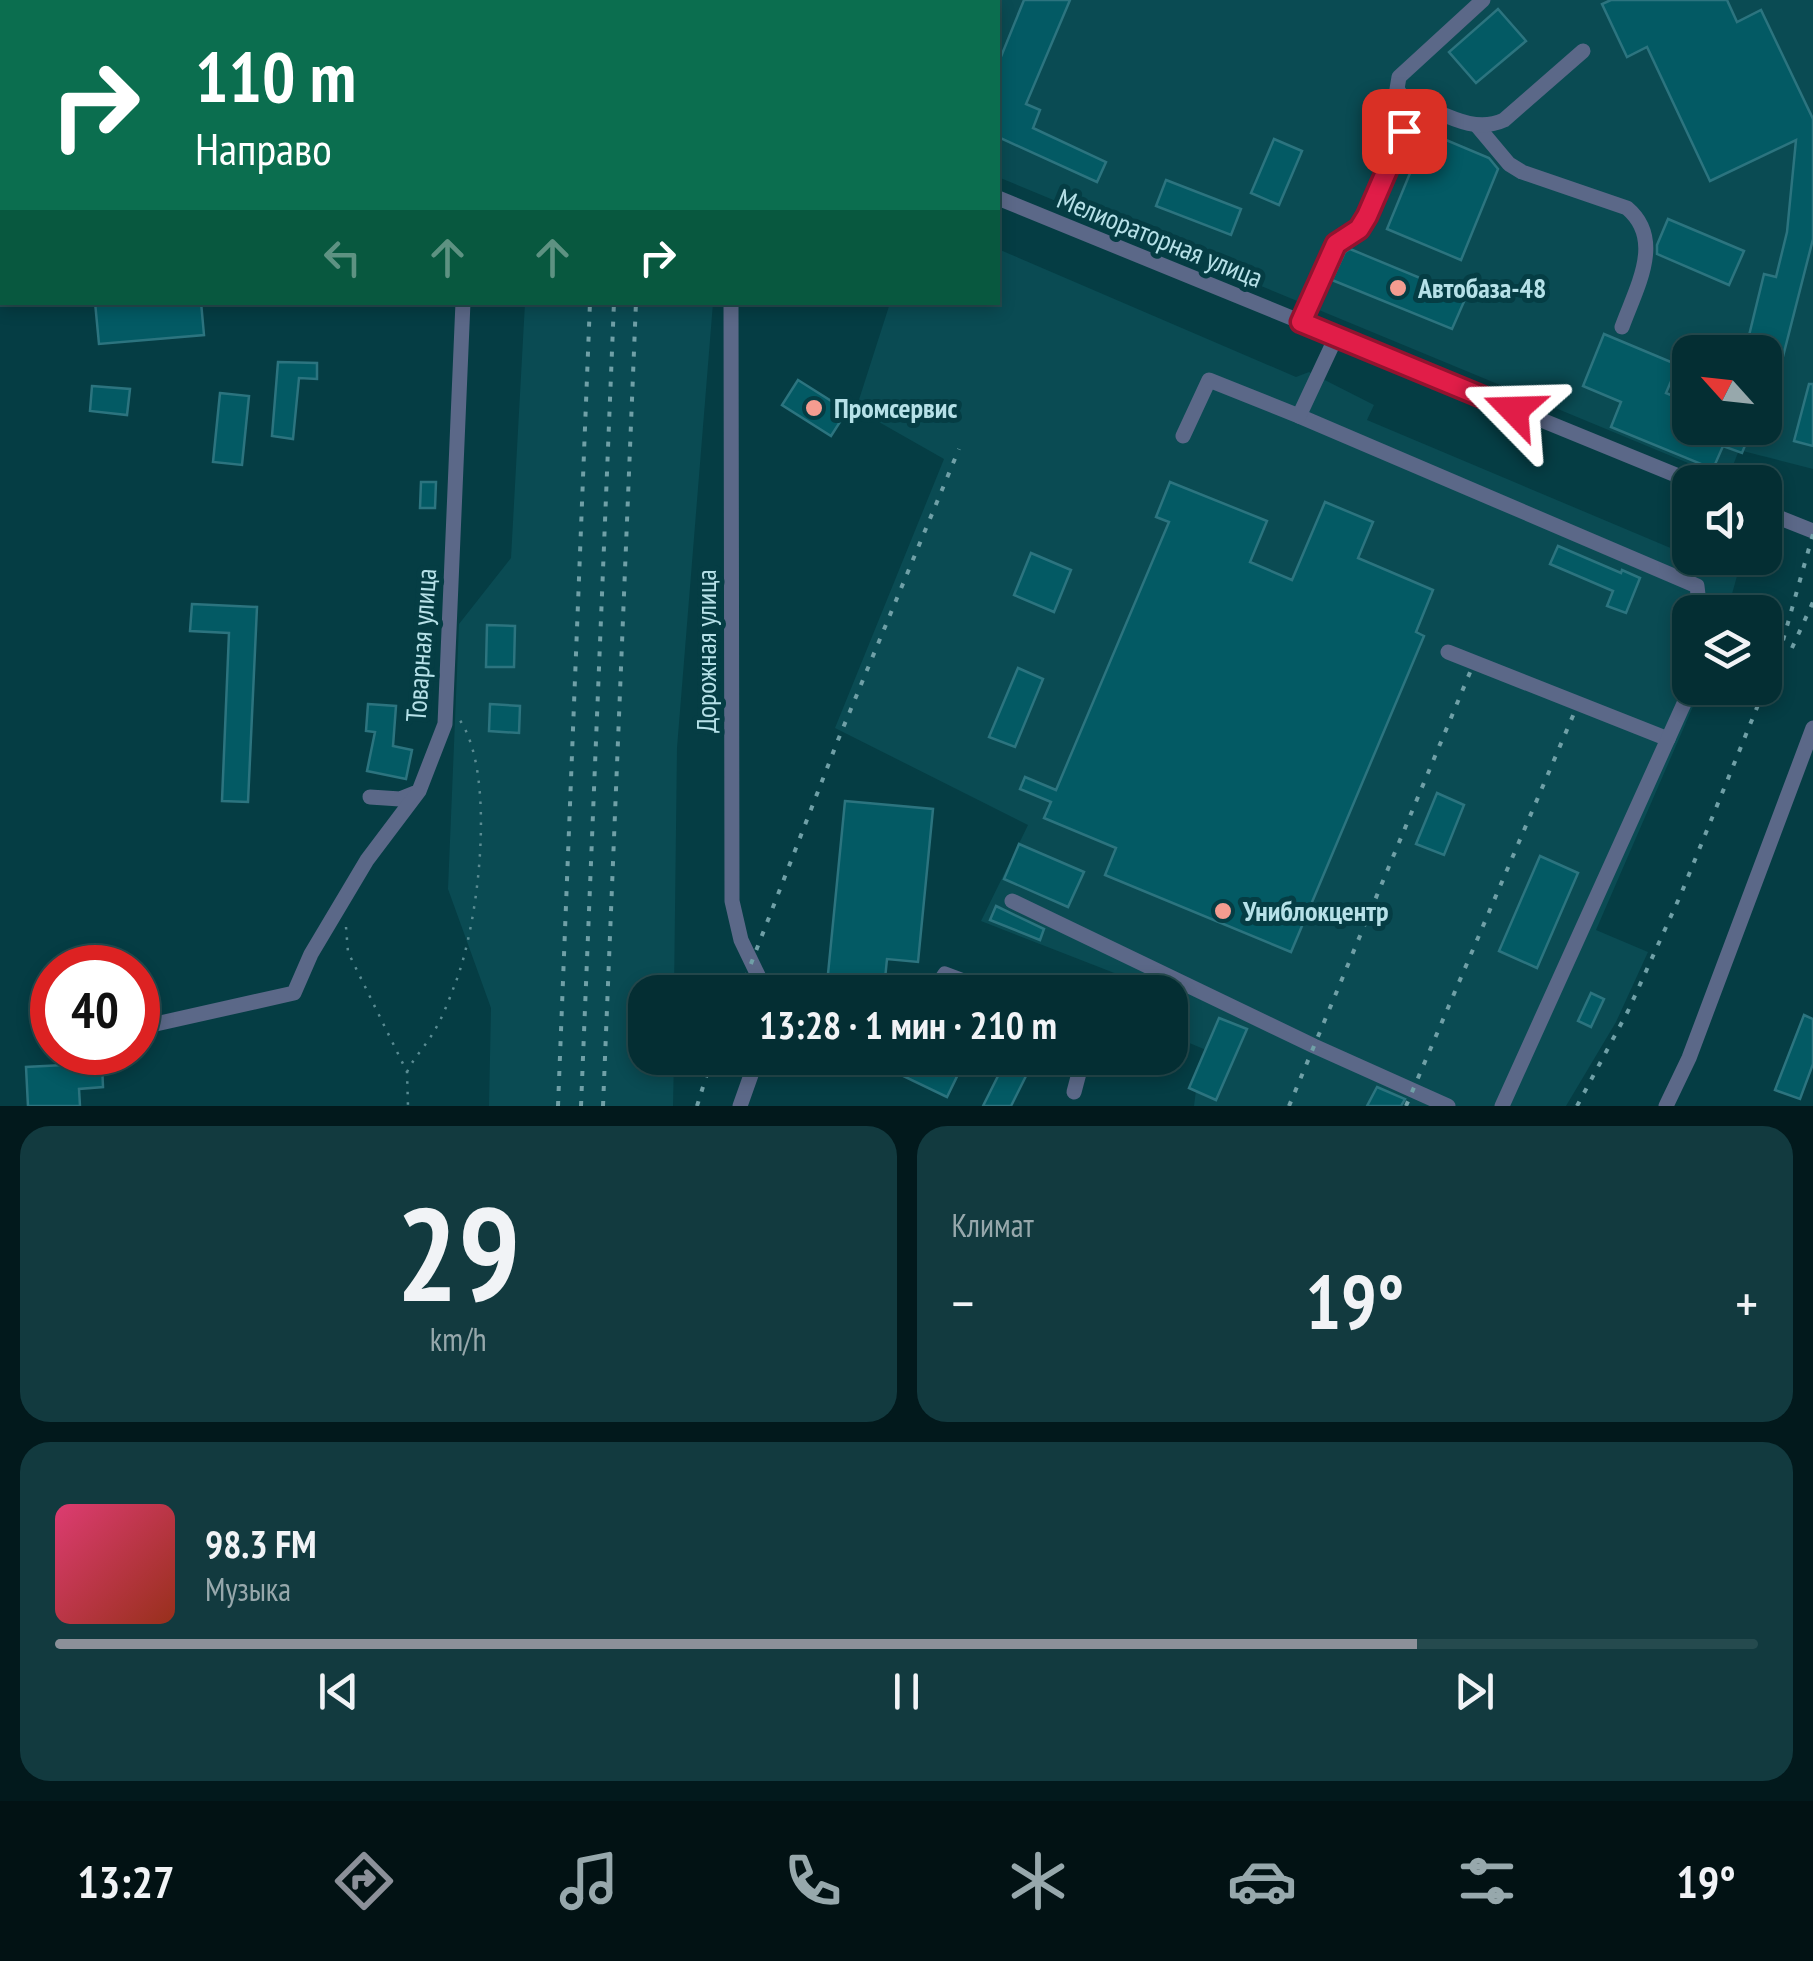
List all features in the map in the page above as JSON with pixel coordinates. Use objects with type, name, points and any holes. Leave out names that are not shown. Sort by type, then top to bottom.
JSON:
[{"type":"street","points":[[1482,0],[1399,77],[1398,89],[1403,98],[1478,128],[1509,164],[1522,172],[1627,208],[1638,217],[1647,241],[1646,261],[1622,327]]},
{"type":"street","points":[[1478,128],[1504,120],[1583,51]]},
{"type":"street","points":[[1301,322],[1336,244],[1359,229],[1367,216],[1416,103]]},
{"type":"street","name":"Мелиораторная улица","points":[[1000,199],[1672,473]]},
{"type":"street","name":"Товарная улица","points":[[160,1023],[294,993],[367,860],[419,792],[445,724],[463,305]]},
{"type":"street","name":"Дорожная улица","points":[[730,305],[732,901],[741,940],[758,975]]},
{"type":"street","points":[[1300,416],[1336,336]]},
{"type":"street","points":[[1183,436],[1209,380],[1697,586],[1698,595]]},
{"type":"street","points":[[1782,519],[1813,531]]},
{"type":"street","points":[[1448,652],[1668,739]]},
{"type":"street","points":[[1502,1106],[1683,705]]},
{"type":"street","points":[[1666,1106],[1689,1058],[1813,728]]},
{"type":"street","points":[[370,796],[400,799],[419,792]]},
{"type":"street","points":[[1012,900],[1448,1106]]},
{"type":"street","points":[[740,1106],[751,1075]]},
{"type":"street","points":[[1074,1092],[1078,1075]]},
{"type":"path","points":[[407,1072],[435,1030],[454,989],[477,906],[480,864],[475,750],[469,733],[446,701]]},
{"type":"path","points":[[347,894],[348,952],[407,1072],[408,1106]]},
{"type":"shaded area","points":[[1000,0],[1813,0],[1813,469],[1739,450],[1733,465],[1693,465],[1000,178]]},
{"type":"shaded area","points":[[1000,250],[1296,377],[1309,372],[1374,405],[1367,420],[1672,549],[1672,575],[1737,576],[1732,595],[1672,595],[1672,705],[1694,705],[1596,930],[1648,952],[1616,1022],[1566,1106],[1194,1106],[1211,1052],[1188,1042],[1188,975],[1120,975],[981,921],[1028,825],[835,728],[944,459],[856,409],[889,305],[1000,305]]},
{"type":"shaded area","points":[[525,305],[713,305],[677,748],[674,975],[628,975],[628,1075],[674,1075],[673,1106],[489,1106],[491,1008],[448,889],[459,624],[511,558]]},
{"type":"building","points":[[1024,0],[1070,0],[1026,104],[1040,110],[1033,128],[1106,162],[1097,182],[1000,138],[1000,59]]},
{"type":"building","points":[[1611,0],[1727,0],[1737,22],[1761,10],[1813,119],[1813,239],[1782,360],[1782,335],[1749,335],[1764,274],[1776,277],[1787,232],[1796,140],[1710,181],[1647,47],[1627,57],[1602,4]]},
{"type":"building","points":[[1498,9],[1526,41],[1476,83],[1449,52]]},
{"type":"building","points":[[1427,132],[1489,158],[1498,169],[1461,260],[1387,229]]},
{"type":"building","points":[[1274,139],[1302,151],[1279,205],[1251,193]]},
{"type":"building","points":[[1166,180],[1241,209],[1231,235],[1156,206]]},
{"type":"building","points":[[1668,219],[1744,251],[1729,285],[1657,254]]},
{"type":"building","name":"Автобаза-48","points":[[1350,249],[1466,297],[1452,329],[1332,280]]},
{"type":"building","points":[[95,305],[201,305],[204,335],[99,344]]},
{"type":"building","points":[[1604,334],[1672,362],[1672,379],[1666,393],[1672,396],[1672,445],[1745,445],[1742,453],[1723,446],[1715,465],[1703,465],[1611,427],[1621,402],[1583,386]]},
{"type":"building","points":[[278,362],[317,363],[317,379],[299,378],[293,439],[272,436]]},
{"type":"building","name":"Промсервис","points":[[798,380],[847,411],[831,436],[782,405]]},
{"type":"building","points":[[1809,384],[1813,384],[1813,446],[1794,441]]},
{"type":"building","points":[[92,386],[130,389],[127,415],[90,411]]},
{"type":"building","points":[[220,393],[249,396],[242,465],[213,462]]},
{"type":"building","points":[[421,482],[436,482],[435,508],[420,508]]},
{"type":"building","points":[[1170,482],[1267,521],[1250,562],[1292,580],[1325,502],[1373,522],[1358,558],[1433,590],[1416,632],[1424,636],[1291,952],[1105,875],[1116,848],[1044,818],[1051,802],[1020,789],[1025,777],[1056,790],[1169,522],[1156,517]]},
{"type":"building","points":[[1558,546],[1640,578],[1626,613],[1607,606],[1613,591],[1550,564]]},
{"type":"building","points":[[1031,553],[1071,570],[1054,612],[1014,595]]},
{"type":"building","points":[[192,604],[257,607],[248,802],[222,801],[229,633],[190,631]]},
{"type":"building","points":[[487,625],[515,626],[514,667],[486,667]]},
{"type":"building","points":[[1018,668],[1043,679],[1015,747],[989,737]]},
{"type":"building","points":[[368,704],[396,706],[393,746],[412,750],[406,779],[367,771],[375,732],[366,731]]},
{"type":"building","points":[[490,704],[520,706],[519,733],[489,731]]},
{"type":"building","points":[[1437,793],[1464,805],[1444,855],[1416,844]]},
{"type":"building","points":[[845,801],[933,809],[918,962],[887,959],[885,975],[828,975]]},
{"type":"building","points":[[1019,844],[1084,872],[1068,907],[1004,879]]},
{"type":"building","points":[[1540,856],[1578,873],[1537,968],[1499,951]]},
{"type":"building","points":[[996,906],[1044,929],[1040,940],[990,920]]},
{"type":"building","points":[[1591,993],[1604,999],[1591,1027],[1578,1021]]},
{"type":"building","points":[[1804,1015],[1813,1019],[1813,1064],[1800,1099],[1775,1090]]},
{"type":"building","points":[[1219,1018],[1247,1029],[1216,1100],[1189,1088]]},
{"type":"building","points":[[26,1067],[30,1067],[30,1075],[102,1075],[103,1087],[79,1089],[80,1106],[28,1106]]},
{"type":"building","points":[[901,1075],[958,1075],[947,1097]]},
{"type":"building","points":[[998,1075],[1026,1075],[1011,1106],[983,1106]]},
{"type":"building","points":[[1377,1087],[1405,1099],[1401,1106],[1367,1106]]},
{"type":"railway","points":[[558,1106],[590,305]]},
{"type":"railway","points":[[581,1106],[614,305]]},
{"type":"railway","points":[[603,1106],[636,305]]},
{"type":"railway","points":[[747,975],[838,740],[959,449]]},
{"type":"railway","points":[[1577,1106],[1628,1011],[1681,894],[1780,651],[1813,534]]},
{"type":"railway","points":[[1792,648],[1813,602]]},
{"type":"railway","points":[[1289,1106],[1471,670]]},
{"type":"railway","points":[[1406,1106],[1575,711]]},
{"type":"railway","points":[[697,1106],[707,1075]]},
{"type":"place","name":"Автобаза-48","points":[[1398,288]]},
{"type":"place","name":"Промсервис","points":[[814,408]]},
{"type":"place","name":"Униблокцентр","points":[[1223,911]]},
{"type":"route","points":[[1404,131],[1367,216],[1359,229],[1336,244],[1301,322],[1514,410]]}]
